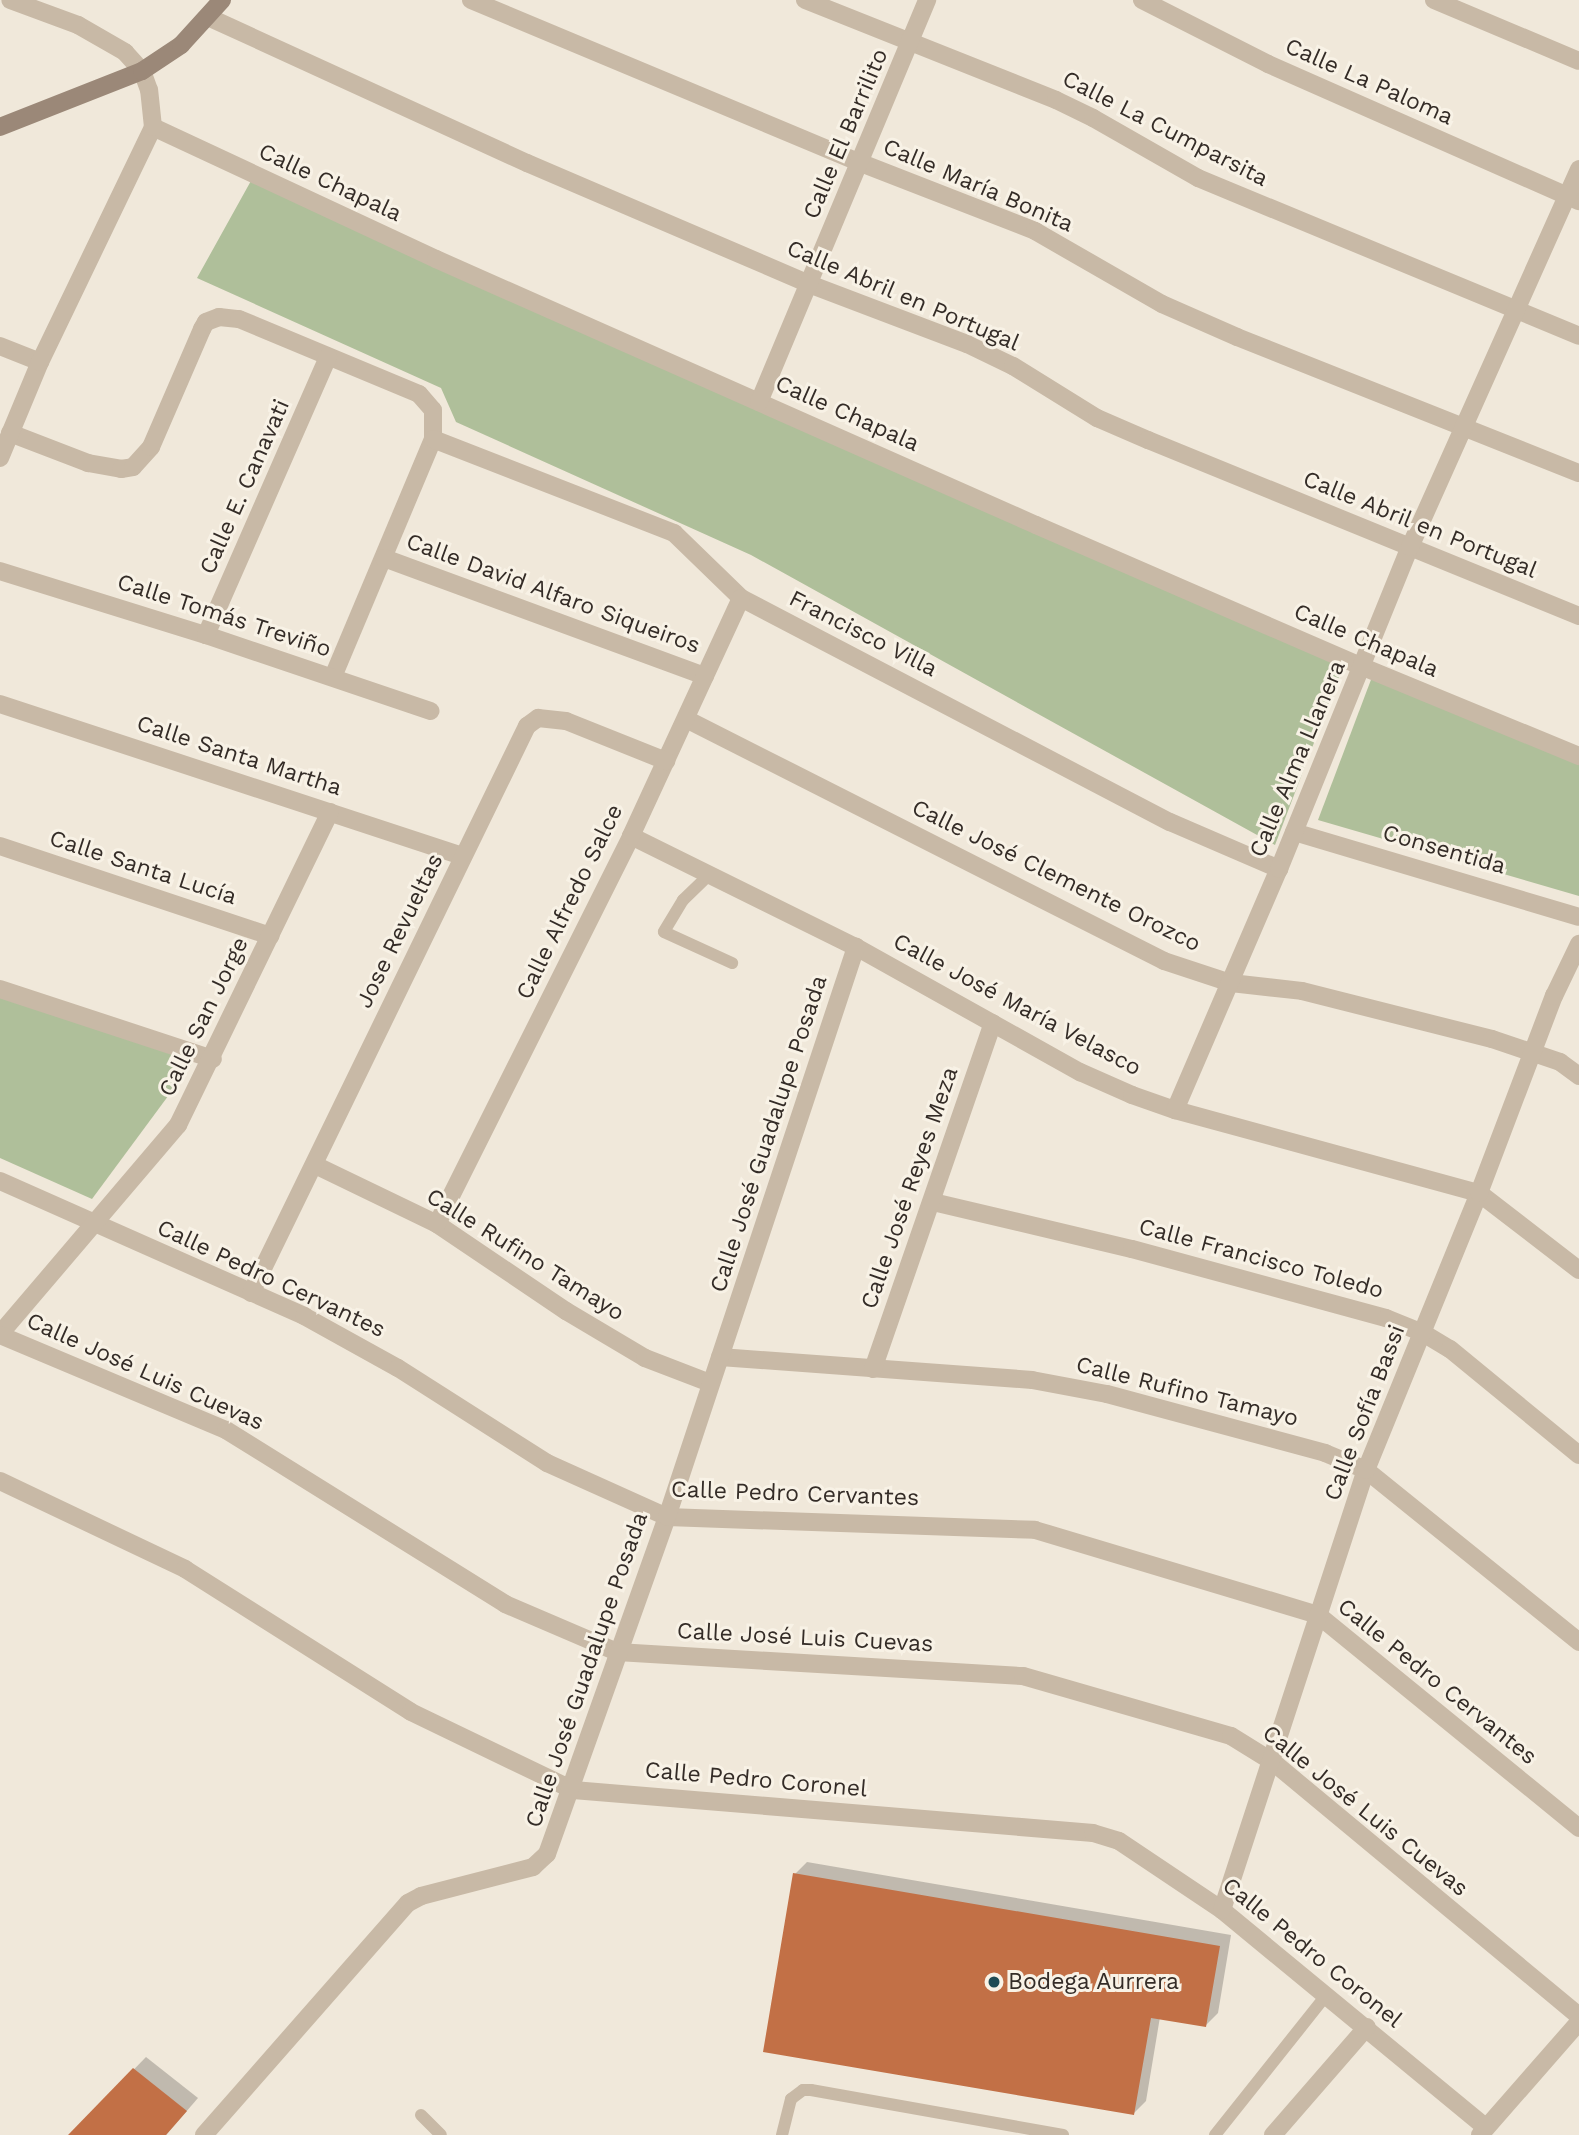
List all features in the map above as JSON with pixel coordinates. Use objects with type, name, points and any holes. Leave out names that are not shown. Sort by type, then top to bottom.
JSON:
[{"type":"street","points":[[0,458],[40,362],[153,127],[149,90],[142,71],[125,52],[102,36],[10,0]]},
{"type":"street","points":[[0,127],[142,71],[181,45],[222,0]]},
{"type":"street","name":"Calle María Bonita","points":[[471,0],[861,163],[1035,231],[1162,304],[1579,473]]},
{"type":"street","name":"Calle La Cumparsita","points":[[805,0],[1056,100],[1198,178],[1579,336]]},
{"type":"street","name":"Calle El Barrilito","points":[[760,402],[928,0]]},
{"type":"street","name":"Calle La Paloma","points":[[1142,0],[1268,64],[1572,198]]},
{"type":"street","points":[[1434,0],[1579,61]]},
{"type":"street","name":"Calle Abril en Portugal","points":[[208,17],[527,163],[809,284],[967,344],[1013,366],[1097,418],[1579,616]]},
{"type":"street","name":"Calle Chapala","points":[[153,127],[436,259],[760,402],[1363,667],[1579,756]]},
{"type":"street","name":"Calle Alma Llanera","points":[[1175,1110],[1279,869],[1410,547],[1463,426],[1572,198],[1579,169]]},
{"type":"street","points":[[10,433],[88,463],[121,469],[133,467],[151,447],[206,322],[219,317],[239,318],[419,394],[433,410],[433,439],[333,677]]},
{"type":"street","points":[[0,346],[40,362]]},
{"type":"street","name":"Calle E. Canavati","points":[[206,635],[328,357]]},
{"type":"street","name":"Francisco Villa","points":[[433,439],[667,529],[687,543],[741,598],[1170,822],[1279,869]]},
{"type":"street","name":"Calle David Alfaro Siqueiros","points":[[384,558],[705,676]]},
{"type":"street","name":"Calle Tomás Treviño","points":[[0,571],[206,635],[431,711]]},
{"type":"street","name":"Calle Alfredo Salce","points":[[437,1224],[631,836],[741,598]]},
{"type":"street","name":"Calle Santa Martha","points":[[0,704],[463,856]]},
{"type":"street","name":"Jose Revueltas","points":[[251,1293],[527,726],[537,718],[566,721],[666,761]]},
{"type":"street","name":"Calle José Clemente Orozco","points":[[686,719],[1164,961],[1231,983],[1302,991],[1533,1051],[1560,1062],[1579,1076]]},
{"type":"street","name":"Calle San Jorge","points":[[0,1335],[178,1125],[213,1059],[330,812]]},
{"type":"street","name":"Consentida","points":[[1294,832],[1579,917]]},
{"type":"street","name":"Calle José María Velasco","points":[[631,836],[711,873],[856,947],[1080,1072],[1175,1110],[1479,1192],[1579,1270]]},
{"type":"street","name":"Calle Santa Lucía","points":[[0,846],[270,936]]},
{"type":"street","name":"Calle Sofía Bassi","points":[[1222,1910],[1273,1762],[1366,1470],[1479,1192],[1554,996],[1579,944]]},
{"type":"street","name":"Calle José Guadalupe Posada","points":[[204,2135],[397,1913],[421,1896],[533,1867],[547,1854],[573,1790],[617,1652],[667,1517],[856,947]]},
{"type":"street","points":[[0,989],[213,1059]]},
{"type":"street","name":"Calle José Reyes Meza","points":[[873,1369],[993,1023]]},
{"type":"street","name":"Calle Rufino Tamayo","points":[[315,1165],[437,1224],[621,1345],[645,1358],[710,1383]]},
{"type":"street","name":"Calle Pedro Cervantes","points":[[0,1181],[251,1293],[359,1345],[547,1463],[667,1517],[1035,1530],[1318,1615],[1579,1828]]},
{"type":"street","name":"Calle Francisco Toledo","points":[[933,1202],[1029,1223],[1386,1318],[1423,1333],[1450,1349],[1579,1455]]},
{"type":"street","name":"Calle José Luis Cuevas","points":[[0,1335],[226,1430],[505,1604],[617,1652],[1037,1678],[1231,1737],[1273,1762],[1579,2016]]},
{"type":"street","name":"Calle Rufino Tamayo","points":[[720,1357],[1032,1380],[1070,1386],[1254,1432],[1366,1470],[1579,1642]]},
{"type":"street","name":"Calle Pedro Coronel","points":[[0,1481],[184,1569],[411,1712],[573,1790],[1093,1833],[1132,1849],[1222,1910],[1327,1994],[1483,2132]]},
{"type":"street","points":[[1483,2132],[1579,2022]]},
{"type":"street","points":[[1273,2135],[1367,2027]]},
{"type":"lane","points":[[711,873],[683,900],[664,932],[732,963]]},
{"type":"lane","points":[[1215,2135],[1327,1994]]},
{"type":"lane","points":[[782,2135],[792,2099],[803,2090],[1063,2135]]},
{"type":"lane","points":[[421,2115],[441,2135]]},
{"type":"green space","points":[[252,179],[1344,664],[1275,845],[751,555],[456,422],[441,388],[197,278]]},
{"type":"green space","points":[[1372,677],[1579,761],[1579,896],[1318,820]]},
{"type":"green space","points":[[0,996],[194,1061],[92,1199],[0,1158]]},
{"type":"building","name":"Bodega Aurrera","points":[[793,1873],[1220,1946],[1206,2027],[1151,2018],[1134,2115],[763,2052]]},
{"type":"building","points":[[133,2068],[187,2111],[166,2135],[68,2135]]},
{"type":"place","name":"Bodega Aurrera","points":[[994,1982]]}]
